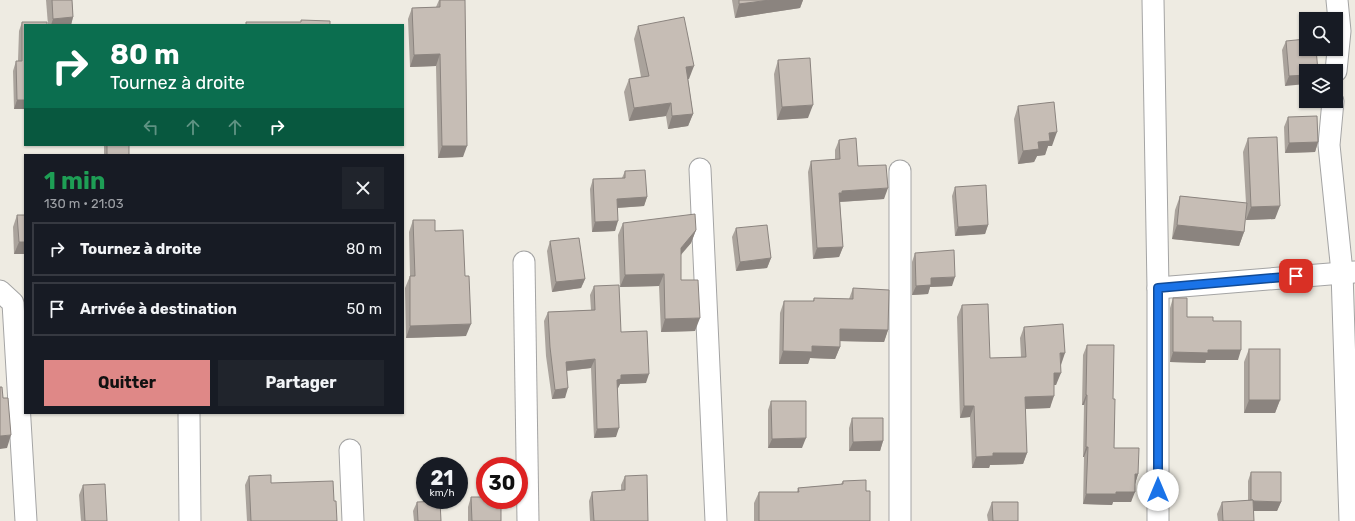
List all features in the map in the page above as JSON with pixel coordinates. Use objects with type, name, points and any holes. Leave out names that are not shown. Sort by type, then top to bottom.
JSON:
[{"type":"street","points":[[1153,0],[1158,288],[1158,521]]},
{"type":"street","points":[[1337,0],[1340,31],[1337,64]]},
{"type":"street","points":[[1332,108],[1329,145],[1348,272],[1352,455],[1350,521]]},
{"type":"street","points":[[700,169],[716,521]]},
{"type":"street","points":[[900,170],[900,521]]},
{"type":"street","points":[[524,262],[528,521]]},
{"type":"street","points":[[1158,288],[1348,272]]},
{"type":"street","points":[[0,291],[13,303],[26,521]]},
{"type":"street","points":[[189,414],[190,521]]},
{"type":"street","points":[[350,450],[353,521]]},
{"type":"building","points":[[52,0],[72,0],[73,17],[53,19]]},
{"type":"building","points":[[440,0],[465,0],[467,146],[442,146],[440,54],[414,55],[412,8],[440,7]]},
{"type":"building","points":[[739,0],[770,0],[739,4]]},
{"type":"building","points":[[684,17],[694,66],[686,67],[693,114],[672,116],[671,103],[634,108],[629,79],[649,76],[638,26]]},
{"type":"building","points":[[301,20],[330,21],[330,24],[246,24],[246,22],[301,22]]},
{"type":"building","points":[[22,22],[47,22],[47,24],[24,24],[24,100],[17,100],[16,61],[22,61]]},
{"type":"building","points":[[1299,40],[1299,56],[1317,56],[1317,64],[1299,64],[1299,75],[1289,76],[1286,41]]},
{"type":"building","points":[[810,58],[813,105],[782,107],[778,60]]},
{"type":"building","points":[[1054,102],[1057,132],[1049,133],[1050,141],[1038,142],[1039,149],[1023,151],[1018,106]]},
{"type":"building","points":[[1317,116],[1318,142],[1289,143],[1288,117]]},
{"type":"building","points":[[1277,137],[1280,206],[1251,207],[1248,138]]},
{"type":"building","points":[[856,138],[858,166],[886,165],[888,188],[842,191],[842,193],[839,193],[843,247],[817,248],[811,161],[840,159],[839,140]]},
{"type":"building","points":[[107,146],[129,146],[129,154],[107,154]]},
{"type":"building","points":[[645,170],[647,197],[617,199],[618,221],[595,222],[593,179],[625,178],[625,171]]},
{"type":"building","points":[[986,185],[988,225],[958,227],[955,187]]},
{"type":"building","points":[[1180,196],[1247,203],[1244,232],[1177,225]]},
{"type":"building","points":[[695,214],[696,230],[681,248],[681,280],[698,280],[700,318],[665,319],[664,274],[625,275],[623,223]]},
{"type":"building","points":[[17,215],[24,215],[24,242],[19,242]]},
{"type":"building","points":[[413,220],[435,220],[435,231],[463,230],[465,276],[469,276],[471,324],[410,326],[410,276],[415,276]]},
{"type":"building","points":[[767,225],[771,258],[740,262],[736,228]]},
{"type":"building","points":[[579,238],[585,279],[556,282],[550,241]]},
{"type":"building","points":[[954,250],[955,277],[931,278],[931,285],[916,286],[915,253]]},
{"type":"building","points":[[619,285],[621,332],[647,331],[649,374],[621,375],[621,379],[617,380],[619,428],[597,429],[595,359],[566,362],[568,388],[555,390],[548,312],[595,310],[594,286]]},
{"type":"building","points":[[853,288],[889,290],[888,330],[840,329],[840,347],[812,346],[812,352],[783,351],[784,301],[814,301],[814,298],[853,299]]},
{"type":"building","points":[[1173,298],[1187,298],[1187,317],[1213,317],[1213,321],[1241,321],[1241,350],[1208,350],[1208,353],[1173,352]]},
{"type":"building","points":[[988,304],[990,358],[1026,357],[1024,327],[1063,324],[1065,353],[1060,353],[1061,373],[1054,373],[1054,396],[1025,397],[1027,453],[993,453],[993,456],[976,457],[974,406],[964,406],[962,305]]},
{"type":"building","points":[[1087,345],[1114,345],[1114,448],[1139,448],[1138,474],[1135,474],[1135,492],[1116,492],[1116,494],[1086,494],[1088,447],[1086,447]]},
{"type":"building","points":[[1249,349],[1280,349],[1280,400],[1249,400]]},
{"type":"building","points":[[0,387],[2,387],[3,398],[8,398],[11,435],[0,436]]},
{"type":"building","points":[[771,401],[806,401],[806,438],[772,439]]},
{"type":"building","points":[[852,418],[883,418],[883,441],[853,442]]},
{"type":"building","points":[[1251,472],[1281,472],[1281,502],[1251,500]]},
{"type":"building","points":[[271,475],[271,483],[333,481],[337,521],[251,521],[249,476]]},
{"type":"building","points":[[647,475],[648,521],[594,521],[592,492],[625,490],[625,476]]},
{"type":"building","points":[[866,480],[866,491],[870,491],[870,521],[759,521],[759,492],[799,492],[798,488],[843,484],[843,481]]},
{"type":"building","points":[[105,484],[107,521],[85,521],[83,485]]},
{"type":"building","points":[[471,497],[476,497],[476,509],[501,509],[501,521],[472,521]]},
{"type":"building","points":[[1253,500],[1254,521],[1223,521],[1222,502]]},
{"type":"building","points":[[992,502],[1018,502],[1018,521],[993,521]]},
{"type":"building","points":[[417,509],[440,509],[441,521],[418,521]]},
{"type":"route","points":[[1158,490],[1158,288],[1296,276]]}]
